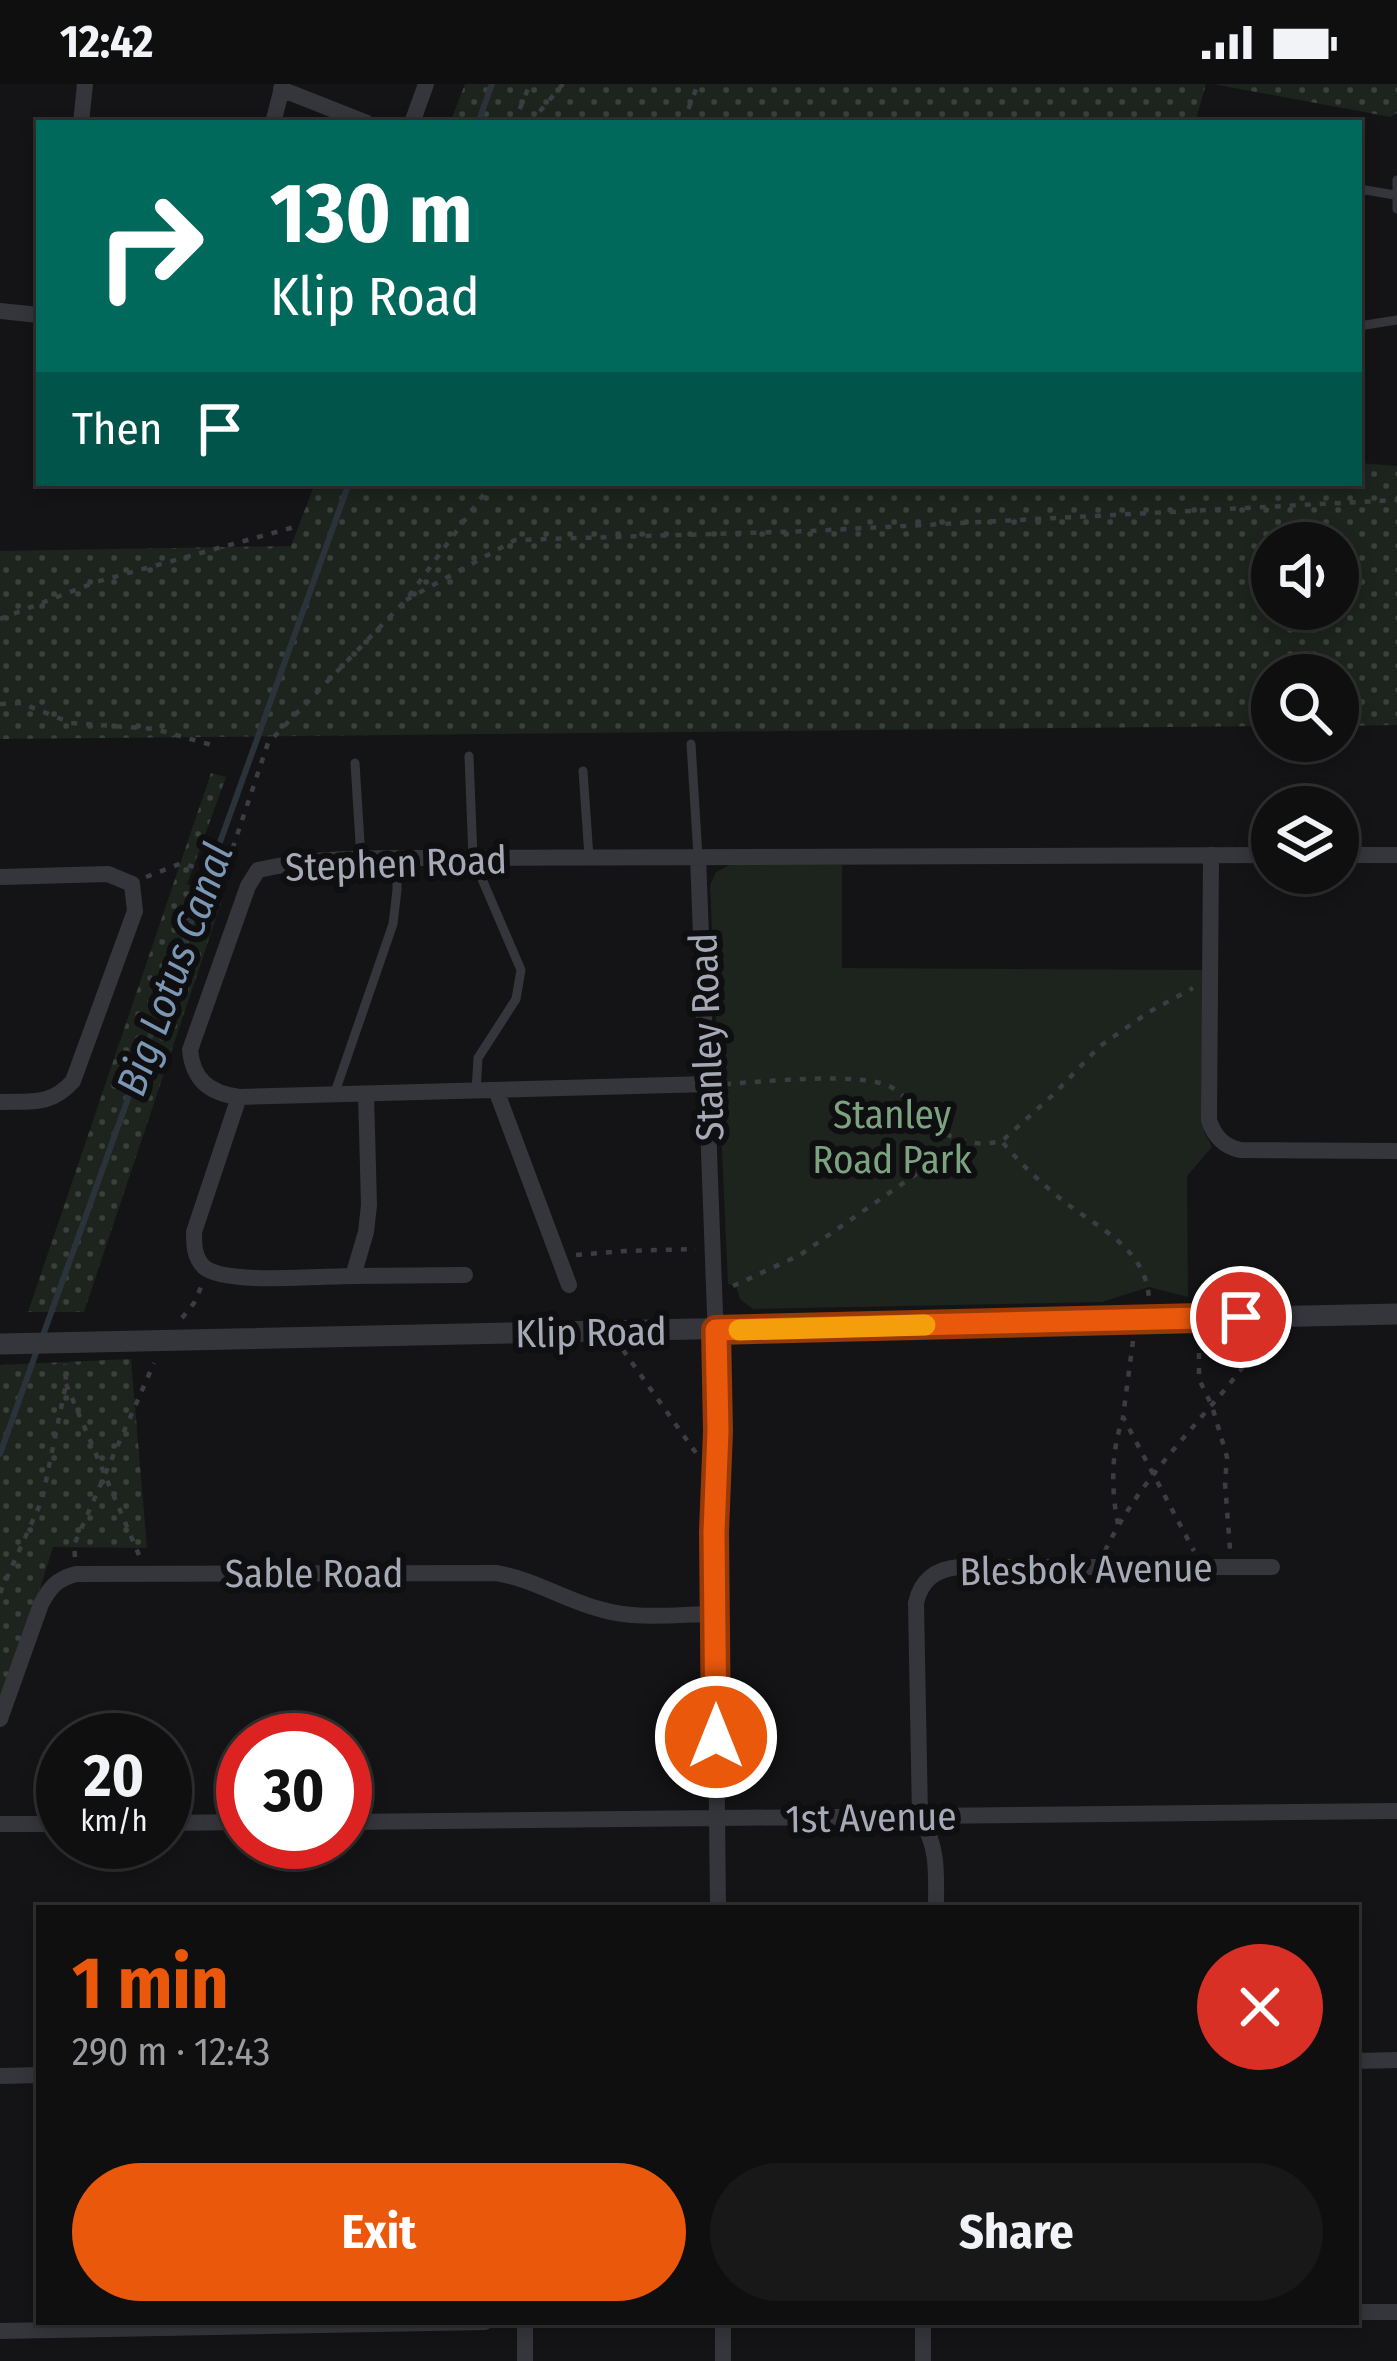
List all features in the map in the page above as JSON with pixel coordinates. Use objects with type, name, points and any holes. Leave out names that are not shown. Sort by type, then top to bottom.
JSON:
[{"type":"street","points":[[81,120],[85,84]]},
{"type":"street","points":[[413,120],[426,84]]},
{"type":"street","points":[[274,120],[282,87],[361,120]]},
{"type":"street","points":[[0,311],[36,315]]},
{"type":"street","points":[[1211,855],[1209,1120],[1216,1136],[1240,1150],[1397,1151]]},
{"type":"street","name":"Stephen Road","points":[[239,1097],[206,1087],[192,1069],[190,1050],[248,886],[258,870],[397,859],[1251,855]]},
{"type":"street","points":[[1359,855],[1397,855]]},
{"type":"street","name":"Stanley Road","points":[[698,856],[715,1084],[718,1905]]},
{"type":"street","points":[[0,877],[108,874],[132,884],[135,910],[73,1081],[59,1096],[0,1102]]},
{"type":"street","points":[[465,1275],[228,1278],[208,1270],[194,1248],[194,1232],[239,1097],[715,1084]]},
{"type":"street","points":[[496,1090],[569,1285]]},
{"type":"street","points":[[353,1276],[369,1205],[366,1094]]},
{"type":"street","name":"Klip Road","points":[[11,1344],[1397,1314]]},
{"type":"street","name":"Blesbok Avenue","points":[[920,1816],[916,1603],[922,1585],[938,1571],[1272,1567]]},
{"type":"street","name":"Sable Road","points":[[76,1574],[496,1573],[606,1612],[716,1614]]},
{"type":"street","points":[[0,1718],[41,1604],[61,1578],[76,1574]]},
{"type":"street","name":"1st Avenue","points":[[372,1822],[1397,1811]]},
{"type":"street","points":[[920,1816],[936,1857],[935,1905]]},
{"type":"street","points":[[0,1824],[36,1824]]},
{"type":"street","points":[[1359,2061],[1397,2060]]},
{"type":"street","points":[[0,2076],[36,2075]]},
{"type":"street","points":[[1359,2312],[1397,2312]]},
{"type":"street","points":[[0,2331],[323,2325]]},
{"type":"street","points":[[525,2325],[525,2361]]},
{"type":"street","points":[[723,2325],[723,2361]]},
{"type":"street","points":[[923,2325],[923,2361]]},
{"type":"lane","points":[[1397,181],[1397,208]]},
{"type":"lane","points":[[1362,190],[1395,195]]},
{"type":"lane","points":[[1362,326],[1397,320]]},
{"type":"lane","name":"Stanley Road","points":[[691,744],[698,856]]},
{"type":"lane","points":[[469,756],[473,858],[521,970],[515,999],[478,1058],[476,1090]]},
{"type":"lane","points":[[355,763],[361,860]]},
{"type":"lane","points":[[583,771],[589,857]]},
{"type":"lane","points":[[334,1095],[393,923],[397,859]]},
{"type":"path","points":[[515,120],[530,84]]},
{"type":"path","points":[[533,120],[563,84]]},
{"type":"path","points":[[684,120],[698,84]]},
{"type":"path","points":[[142,879],[182,863],[224,878],[268,743],[406,600],[490,486]]},
{"type":"path","points":[[406,600],[515,540],[810,531],[1397,500]]},
{"type":"path","points":[[0,620],[96,582],[298,526]]},
{"type":"path","points":[[0,704],[21,703],[71,723],[155,729],[215,746]]},
{"type":"path","points":[[715,1084],[869,1078],[896,1089],[921,1115],[959,1141],[1002,1142],[1100,1046],[1198,986]]},
{"type":"path","points":[[730,1287],[800,1255],[959,1141]]},
{"type":"path","points":[[1002,1142],[1019,1162],[1129,1251],[1149,1290]]},
{"type":"path","points":[[559,1257],[714,1249]]},
{"type":"path","points":[[76,1574],[74,1545],[104,1473],[164,1341],[194,1304],[208,1270]]},
{"type":"path","points":[[1098,1567],[1118,1524],[1154,1471],[1282,1316]]},
{"type":"path","points":[[1118,1524],[1116,1437],[1136,1319]]},
{"type":"path","points":[[1199,1319],[1199,1379],[1227,1457],[1231,1567]]},
{"type":"path","points":[[608,1332],[698,1455],[716,1464]]},
{"type":"path","points":[[0,1593],[43,1500],[66,1384],[63,1343]]},
{"type":"path","points":[[66,1384],[147,1574]]},
{"type":"path","points":[[1123,1417],[1202,1567]]},
{"type":"green space","points":[[465,84],[1206,84],[1196,120],[451,120]]},
{"type":"green space","points":[[1213,84],[1397,84],[1397,113],[1391,117]]},
{"type":"green space","points":[[1362,463],[1397,466],[1397,725],[1359,726],[1359,654],[1251,654],[1251,726],[0,739],[0,551],[291,546],[314,486],[1362,486]]},
{"type":"green space","points":[[211,773],[226,777],[187,884],[222,900],[84,1312],[28,1312]]},
{"type":"green space","name":"Stanley Road Park","points":[[730,865],[842,865],[842,968],[1202,970],[1202,1118],[1212,1147],[1187,1176],[1188,1297],[1149,1287],[1102,1302],[753,1309],[740,1299],[736,1286],[728,1284],[710,885],[716,872]]},
{"type":"green space","points":[[131,1359],[147,1548],[53,1547],[0,1716],[0,1365]]},
{"type":"waterway","name":"Big Lotus Canal","points":[[479,120],[492,84]]},
{"type":"waterway","name":"Big Lotus Canal","points":[[42,1338],[348,486]]},
{"type":"waterway","name":"Big Lotus Canal","points":[[0,1454],[37,1350]]},
{"type":"slow traffic","points":[[739,1330],[925,1325]]},
{"type":"route","points":[[716,1737],[716,1330],[1241,1317]]}]
